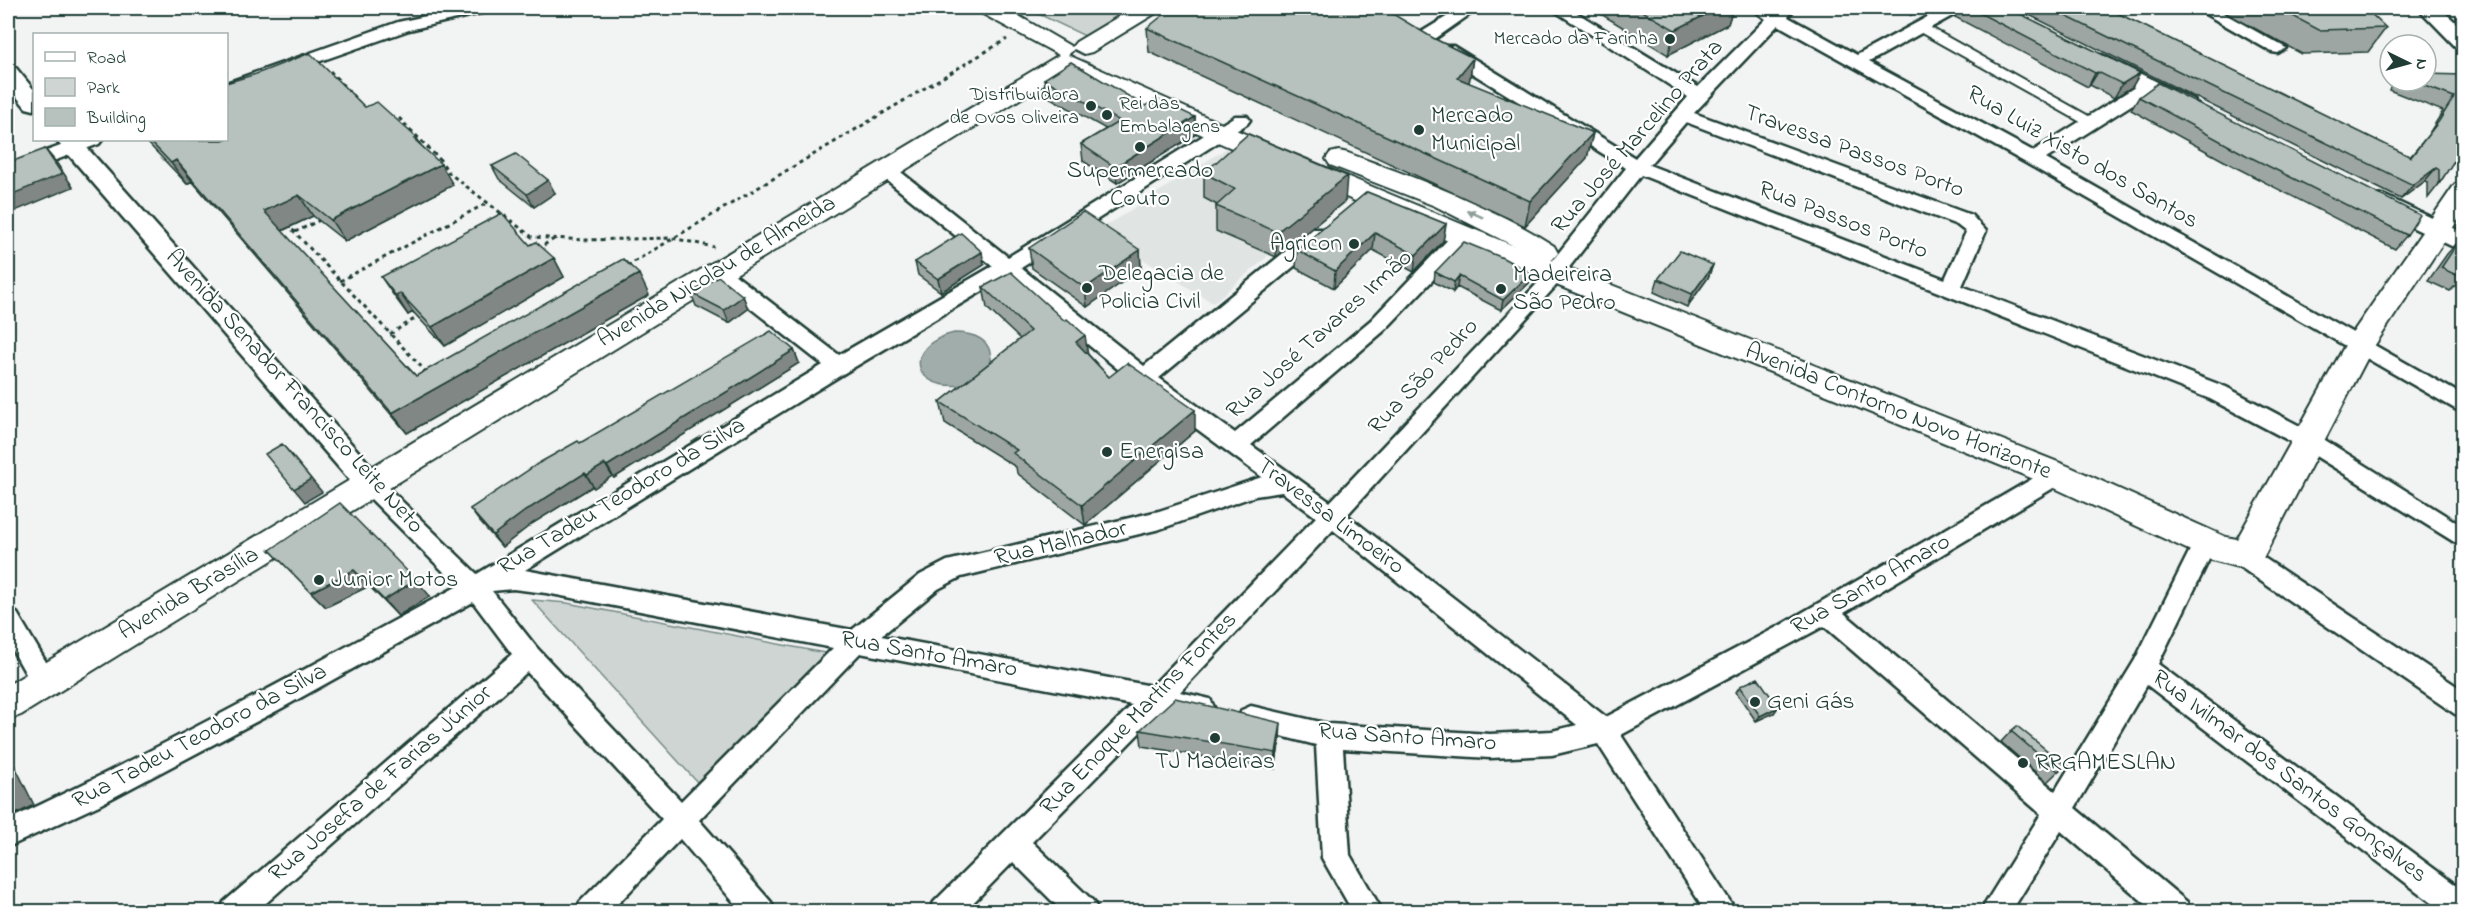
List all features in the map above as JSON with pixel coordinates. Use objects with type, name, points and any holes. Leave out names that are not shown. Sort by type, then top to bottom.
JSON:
[{"type":"main road","points":[[989,8],[1073,55],[1463,236],[1521,249]]},
{"type":"main road","name":"Avenida Nicolau de Almeida","points":[[370,484],[1148,8]]},
{"type":"main road","points":[[2238,553],[2251,548],[2359,346],[2451,237],[2463,190]]},
{"type":"main road","points":[[1369,193],[1479,215],[1521,249]]},
{"type":"main road","name":"Avenida Contorno Novo Horizonte","points":[[1521,249],[1557,269],[2057,476],[2205,543],[2238,553]]},
{"type":"main road","name":"Avenida Brasília","points":[[8,704],[370,484]]},
{"type":"street","points":[[228,88],[404,26],[484,8]]},
{"type":"street","points":[[1426,37],[1471,8]]},
{"type":"street","points":[[1558,8],[1699,96]]},
{"type":"street","name":"Rua Luiz Xisto dos Santos","points":[[1759,8],[1785,12],[1858,62],[2033,159],[2463,406]]},
{"type":"street","points":[[1858,62],[1954,8]]},
{"type":"street","points":[[2203,8],[2278,48]]},
{"type":"street","points":[[2428,8],[2463,42]]},
{"type":"street","name":"Rua José Marcelino Prata","points":[[1557,269],[1637,167],[1684,116],[1699,96],[1785,12]]},
{"type":"street","name":"Rua Passos Porto","points":[[1407,25],[1637,167],[2218,393],[2309,441],[2463,538]]},
{"type":"street","points":[[2088,55],[2202,113]]},
{"type":"street","points":[[8,73],[33,102]]},
{"type":"street","points":[[2033,159],[2149,86]]},
{"type":"street","name":"Travessa Passos Porto","points":[[1684,116],[1964,220],[1976,231],[1950,290]]},
{"type":"street","name":"Rua Tadeu Teodoro da Silva","points":[[8,834],[100,791],[481,584],[837,366],[1007,267],[1232,127]]},
{"type":"street","points":[[8,172],[79,142]]},
{"type":"street","name":"Avenida Senador Francisco Leite Neto","points":[[79,142],[370,484],[481,584],[528,656],[679,819],[761,912]]},
{"type":"street","name":"Travessa Limoeiro","points":[[885,169],[1144,378],[1332,516],[1604,731],[1723,912]]},
{"type":"street","points":[[2363,193],[2451,237]]},
{"type":"street","points":[[1144,378],[1333,223]]},
{"type":"street","name":"Rua José Tavares Irmão","points":[[1234,446],[1378,324],[1463,236]]},
{"type":"street","name":"Rua São Pedro","points":[[1332,516],[1557,269]]},
{"type":"street","points":[[718,272],[763,304],[837,366]]},
{"type":"street","name":"Rua Santo Amaro","points":[[481,584],[513,579],[546,583],[855,642],[1158,696],[1329,736],[1490,746],[1552,743],[1604,731],[1779,639],[2057,476]]},
{"type":"street","name":"Rua Malhador","points":[[590,912],[855,642],[929,582],[955,568],[1160,520],[1254,487],[1286,482]]},
{"type":"street","name":"Rua Enoque Martins Fontes","points":[[944,912],[1332,516]]},
{"type":"street","points":[[1994,912],[2059,810],[2144,668],[2205,543]]},
{"type":"street","points":[[2238,553],[2463,706]]},
{"type":"street","points":[[1825,612],[2177,912]]},
{"type":"street","points":[[8,620],[44,682]]},
{"type":"street","name":"Rua Josefa de Farias Júnior","points":[[234,912],[528,656]]},
{"type":"street","name":"Rua Ivilmar dos Santos Gonçalves","points":[[2144,668],[2463,909]]},
{"type":"street","points":[[1329,736],[1336,858],[1369,912]]},
{"type":"street","points":[[1013,842],[1084,912]]},
{"type":"lane","points":[[1920,27],[2090,122]]},
{"type":"path","points":[[623,269],[1010,37]]},
{"type":"path","points":[[330,71],[367,108],[357,113]]},
{"type":"path","points":[[399,118],[449,172],[532,237],[554,239],[672,238],[747,255]]},
{"type":"path","points":[[405,140],[416,135]]},
{"type":"path","points":[[431,166],[441,161]]},
{"type":"path","points":[[340,281],[487,203]]},
{"type":"path","points":[[295,232],[326,217]]},
{"type":"path","points":[[281,218],[430,376]]},
{"type":"path","points":[[534,250],[554,239]]},
{"type":"path","points":[[390,334],[431,310]]},
{"type":"shaded area","points":[[1227,148],[1339,195],[1213,303],[1098,231]]},
{"type":"shaded area","points":[[954,333],[968,334],[980,339],[991,354],[991,362],[963,385],[945,385],[932,381],[923,374],[920,356],[926,347]]},
{"type":"green space","points":[[1026,8],[1131,8],[1087,37]]},
{"type":"green space","points":[[532,600],[567,603],[830,654],[697,782]]},
{"type":"building","name":"Mercado Municipal","points":[[1172,8],[1383,8],[1433,38],[1473,58],[1457,78],[1593,133],[1530,201],[1147,28]]},
{"type":"building","points":[[1637,8],[1719,8],[1675,30]]},
{"type":"building","points":[[1970,8],[2008,8],[2140,73],[2122,84],[2098,72],[2095,73]]},
{"type":"building","points":[[2049,8],[2107,8],[2411,157],[2454,97],[2438,91],[2438,74],[2463,75],[2463,149],[2439,184],[2439,170],[2436,168],[2413,185]]},
{"type":"building","points":[[2278,8],[2365,8],[2386,28],[2319,30]]},
{"type":"building","points":[[310,53],[365,107],[377,102],[417,138],[414,139],[441,164],[331,220],[299,195],[264,211],[416,376],[623,259],[639,274],[392,413],[176,160],[171,163],[150,141],[228,141],[228,82]]},
{"type":"building","points":[[1071,62],[1145,106],[1157,99],[1195,117],[1115,167],[1081,144],[1120,121],[1044,79]]},
{"type":"building","points":[[2158,83],[2420,215],[2407,235],[2246,155],[2139,97]]},
{"type":"building","points":[[1248,134],[1347,176],[1277,232],[1216,206],[1235,189],[1204,173]]},
{"type":"building","points":[[45,149],[62,174],[8,196],[8,163]]},
{"type":"building","points":[[516,154],[548,180],[527,194],[492,166]]},
{"type":"building","points":[[1367,192],[1446,224],[1416,255],[1375,233],[1335,271],[1297,250]]},
{"type":"building","points":[[1083,212],[1140,250],[1085,288],[1029,248]]},
{"type":"building","points":[[502,213],[530,245],[536,242],[554,258],[432,327],[400,293],[396,296],[381,277]]},
{"type":"building","points":[[961,233],[982,252],[938,279],[915,262]]},
{"type":"building","points":[[2459,241],[2463,243],[2463,278],[2441,268]]},
{"type":"building","points":[[1464,242],[1503,258],[1531,273],[1503,300],[1459,276],[1454,282],[1435,272]]},
{"type":"building","points":[[1680,251],[1713,265],[1692,294],[1658,279]]},
{"type":"building","points":[[1011,272],[1065,321],[1067,319],[1085,335],[1076,342],[1109,377],[1127,363],[1195,410],[1082,505],[1013,453],[1017,450],[940,402],[1030,331],[983,287]]},
{"type":"building","points":[[718,276],[743,296],[724,310],[691,293]]},
{"type":"building","points":[[771,331],[794,350],[607,466],[605,464],[587,475],[585,473],[525,511],[493,535],[470,509],[539,463],[578,441],[580,443]]},
{"type":"building","points":[[282,444],[311,479],[294,489],[265,454]]},
{"type":"building","points":[[340,503],[416,580],[384,600],[354,570],[311,592],[270,550]]},
{"type":"building","points":[[1758,678],[1778,707],[1760,716],[1740,686]]},
{"type":"building","points":[[1175,698],[1281,723],[1276,753],[1140,730]]},
{"type":"building","points":[[2017,726],[2065,765],[2058,771],[2011,731]]},
{"type":"place","name":"Mercado da Farinha","points":[[1670,39]]},
{"type":"place","name":"Distribuidora de Ovos Oliveira","points":[[1091,106]]},
{"type":"place","name":"Rei das Embalagens","points":[[1107,115]]},
{"type":"place","name":"Mercado Municipal","points":[[1419,130]]},
{"type":"place","name":"Supermercado Couto","points":[[1140,147]]},
{"type":"place","name":"Agricon","points":[[1354,244]]},
{"type":"place","name":"Delegacia de Policia Civil","points":[[1087,288]]},
{"type":"place","name":"Madeireira São Pedro","points":[[1501,289]]},
{"type":"place","name":"Energisa","points":[[1107,452]]},
{"type":"place","name":"Junior Motos","points":[[319,580]]},
{"type":"place","name":"Geni Gás","points":[[1755,702]]},
{"type":"place","name":"TJ Madeiras","points":[[1215,738]]},
{"type":"place","name":"RRGAMESLAN","points":[[2023,763]]}]
